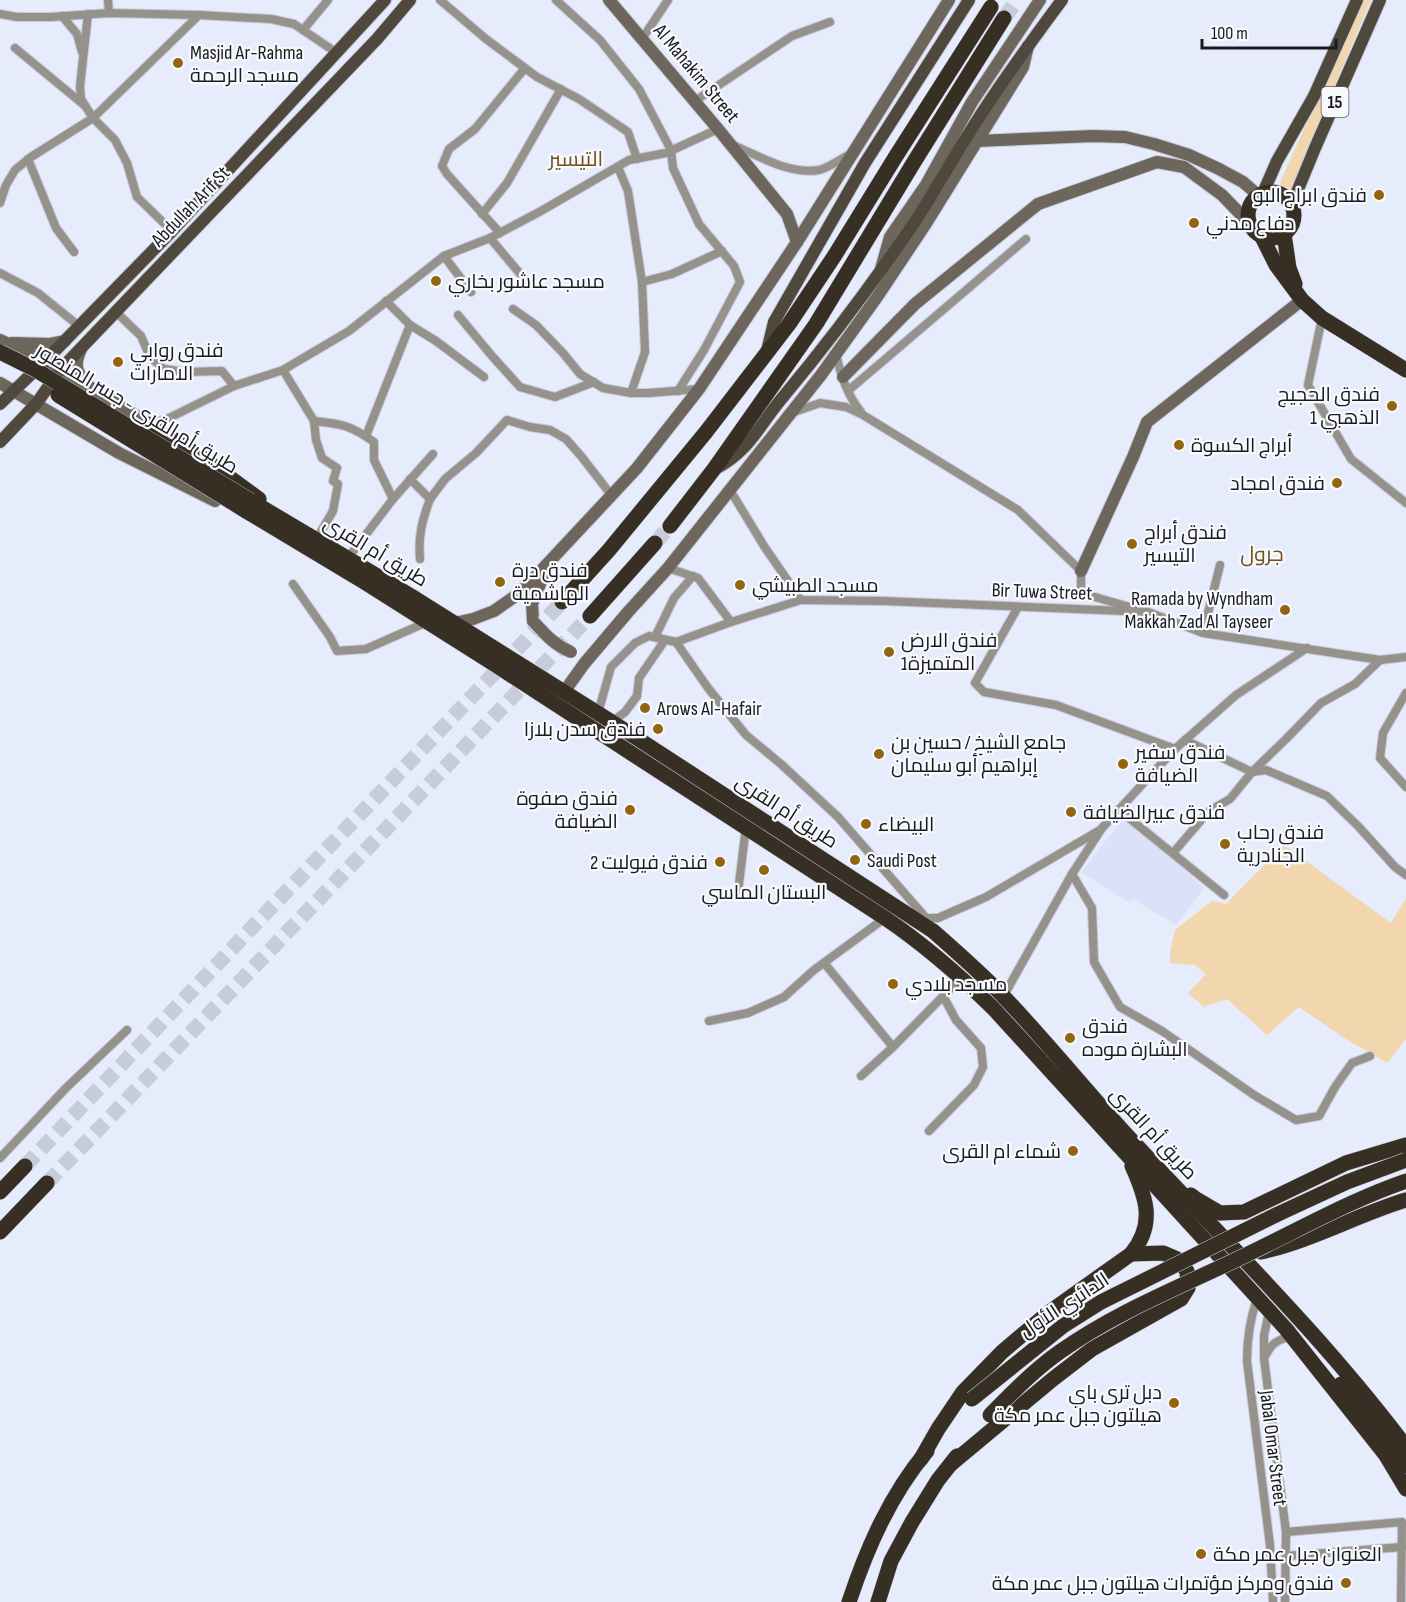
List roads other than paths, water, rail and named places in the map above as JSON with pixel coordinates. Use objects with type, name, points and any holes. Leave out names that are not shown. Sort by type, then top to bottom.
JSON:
[{"type":"highway","points":[[562,602],[609,550],[706,432],[789,324],[991,7]]},
{"type":"highway","points":[[669,526],[714,469],[816,324],[1005,18]]},
{"type":"highway","points":[[1277,192],[1292,204],[1294,217],[1289,230],[1284,234],[1273,238],[1261,235],[1252,228],[1248,216],[1249,208],[1252,201],[1261,194],[1277,192]]},
{"type":"highway","points":[[1284,234],[1289,268],[1302,300]]},
{"type":"highway","points":[[1261,235],[1276,265],[1302,300],[1322,318],[1406,370]]},
{"type":"highway","name":"طريق أم القرى - جسر المنصور","points":[[2,345],[46,376],[249,506]]},
{"type":"highway","name":"طريق أم القرى - جسر المنصور","points":[[0,363],[30,378],[249,506]]},
{"type":"highway","points":[[143,421],[202,458],[312,542]]},
{"type":"highway","points":[[215,501],[312,542]]},
{"type":"highway","name":"طريق أم القرى","points":[[249,506],[312,542],[427,621],[917,940],[962,977],[1328,1349],[1406,1447]]},
{"type":"highway","name":"طريق أم القرى","points":[[312,542],[348,558],[454,622],[919,918],[1003,997],[1288,1333],[1385,1454],[1406,1489]]},
{"type":"highway","points":[[590,616],[655,543]]},
{"type":"highway","points":[[885,918],[919,918]]},
{"type":"highway","points":[[1130,1149],[1196,1199],[1220,1213],[1244,1212],[1346,1163],[1406,1145]]},
{"type":"highway","points":[[968,1396],[1002,1352],[1048,1312],[1131,1254],[1138,1246],[1147,1223],[1147,1207],[1130,1149]]},
{"type":"highway","name":"الدائري الأول","points":[[849,1602],[861,1565],[890,1504],[968,1396],[1063,1326],[1101,1302],[1278,1214],[1347,1182],[1406,1160]]},
{"type":"highway","points":[[0,1192],[25,1166]]},
{"type":"highway","name":"الدائري الأول","points":[[878,1602],[891,1561],[938,1480],[990,1415],[1022,1382],[1061,1350],[1107,1322],[1161,1294],[1354,1202],[1406,1181]]},
{"type":"highway","points":[[0,1232],[47,1183]]},
{"type":"highway","points":[[1246,1255],[1273,1249],[1406,1200]]},
{"type":"highway","points":[[951,1464],[1092,1349],[1181,1299],[1188,1288],[1187,1271],[1177,1259],[1162,1253],[1131,1254]]},
{"type":"highway","name":"طريق أم القرى","points":[[1288,1333],[1358,1403],[1406,1466]]},
{"type":"highway","name":"طريق أم القرى","points":[[1328,1349],[1347,1363],[1406,1429]]},
{"type":"main road","points":[[0,404],[172,231],[385,0]]},
{"type":"main road","name":"Abdullah Arif St","points":[[0,442],[36,404],[61,369],[377,39],[410,0]]},
{"type":"main road","points":[[766,354],[774,322],[865,163],[969,0]]},
{"type":"main road","points":[[714,469],[728,462],[751,441],[881,270],[915,222],[975,123],[1062,0]]},
{"type":"main road","name":"15","points":[[1261,194],[1314,96],[1357,0]]},
{"type":"main road","name":"15","points":[[1292,204],[1380,0]]},
{"type":"street","points":[[108,0],[109,13]]},
{"type":"street","points":[[303,30],[328,0]]},
{"type":"street","points":[[440,0],[537,78],[579,99],[628,132],[637,159]]},
{"type":"street","points":[[556,0],[600,40],[639,89],[672,150],[673,168],[699,224],[734,266],[740,282],[704,350],[678,391]]},
{"type":"street","name":"Al Mahakim Street","points":[[609,0],[787,214],[797,242]]},
{"type":"street","points":[[642,39],[668,0]]},
{"type":"street","points":[[454,622],[473,619],[494,611],[521,592],[637,468],[699,389],[797,242],[949,0]]},
{"type":"street","points":[[881,270],[890,237],[926,185],[972,102],[1040,0]]},
{"type":"street","points":[[0,14],[17,17],[109,13],[271,19],[294,24],[337,53]]},
{"type":"street","points":[[88,14],[80,86],[81,99],[93,118],[115,140],[127,163],[137,197],[172,231]]},
{"type":"street","points":[[0,203],[6,185],[15,170],[28,159],[93,118],[200,15]]},
{"type":"street","points":[[62,16],[77,34],[83,56]]},
{"type":"street","points":[[695,101],[792,36],[830,22]]},
{"type":"street","points":[[564,692],[604,640],[668,568],[836,353],[925,225],[1023,67],[1028,45]]},
{"type":"street","points":[[15,48],[86,106]]},
{"type":"street","points":[[500,233],[442,166],[449,149],[475,129],[525,68]]},
{"type":"street","points":[[482,213],[507,183],[561,90]]},
{"type":"street","points":[[119,453],[112,440],[111,432],[123,419],[130,417],[143,421],[169,418],[234,386],[283,370],[349,331],[444,256],[500,233],[629,160],[672,150],[718,129]]},
{"type":"street","points":[[976,141],[1093,136],[1125,137],[1154,144],[1186,161],[1219,169],[1261,194]]},
{"type":"street","points":[[731,144],[795,170],[820,170],[853,152]]},
{"type":"street","points":[[28,159],[56,228],[74,252]]},
{"type":"street","points":[[843,377],[915,304],[1038,204],[1157,162],[1186,161],[1250,224]]},
{"type":"street","points":[[618,167],[628,191],[642,282],[645,352],[632,393]]},
{"type":"street","points":[[490,238],[527,282]]},
{"type":"street","points":[[849,390],[1026,239]]},
{"type":"street","points":[[642,282],[672,274],[722,251]]},
{"type":"street","points":[[444,256],[471,292]]},
{"type":"street","points":[[0,273],[38,293],[79,326]]},
{"type":"street","points":[[1148,612],[1081,593],[1081,571],[1147,422],[1302,300]]},
{"type":"street","points":[[386,301],[410,325],[436,341],[484,377]]},
{"type":"street","points":[[513,309],[536,325],[580,374],[603,388],[632,393],[699,389]]},
{"type":"street","points":[[116,312],[141,336],[150,357],[164,369],[185,372],[222,371],[234,386]]},
{"type":"street","points":[[458,315],[520,387],[555,397],[594,382]]},
{"type":"street","points":[[1322,318],[1308,385],[1351,459],[1406,503]]},
{"type":"street","points":[[366,436],[410,325]]},
{"type":"street","points":[[2,345],[50,344],[65,341]]},
{"type":"street","points":[[2,345],[61,369],[143,421]]},
{"type":"street","points":[[81,349],[76,359],[76,370],[84,384]]},
{"type":"street","points":[[836,353],[838,366],[854,403],[863,415]]},
{"type":"street","points":[[283,370],[314,421],[316,440],[322,459],[337,468],[333,481],[338,484],[333,511],[312,542]]},
{"type":"street","points":[[0,383],[119,453],[215,501]]},
{"type":"street","points":[[792,412],[820,403],[846,407],[863,415],[1018,510],[1081,571]]},
{"type":"street","points":[[420,559],[418,542],[430,499],[445,479],[476,453],[507,420],[549,430],[566,439],[612,496]]},
{"type":"street","points":[[314,421],[347,426],[374,442],[374,460],[393,499]]},
{"type":"street","points":[[348,558],[393,499],[433,454]]},
{"type":"street","points":[[410,479],[430,499]]},
{"type":"street","points":[[730,490],[764,546],[801,600]]},
{"type":"street","points":[[1203,633],[1220,565]]},
{"type":"street","points":[[546,567],[532,603],[533,621],[550,640],[571,652],[585,652],[604,640]]},
{"type":"street","points":[[668,568],[698,578],[731,622]]},
{"type":"street","points":[[655,637],[674,598],[693,576]]},
{"type":"street","points":[[292,584],[330,637],[337,651],[366,649],[427,621]]},
{"type":"street","name":"Bir Tuwa Street","points":[[676,642],[801,600],[884,601],[1148,612],[1203,633],[1380,660],[1406,657]]},
{"type":"street","points":[[1018,607],[975,683],[984,692],[1056,705],[1175,749]]},
{"type":"street","points":[[598,713],[611,667],[635,643],[649,636],[676,642],[708,688],[746,735],[838,817],[919,918],[938,918],[986,897],[1102,828]]},
{"type":"street","points":[[612,722],[625,712],[637,696],[639,678],[665,640]]},
{"type":"street","points":[[1003,997],[1072,874],[1102,828],[1175,749],[1236,695],[1307,648]]},
{"type":"street","points":[[1173,853],[1209,811],[1230,799],[1252,772],[1321,703],[1355,684],[1380,660]]},
{"type":"street","points":[[1406,693],[1383,733],[1380,758],[1406,787]]},
{"type":"street","points":[[1185,740],[1252,772],[1266,770],[1327,796],[1395,867],[1406,875]]},
{"type":"street","points":[[1119,810],[1224,895]]},
{"type":"street","points":[[738,892],[746,827]]},
{"type":"street","points":[[1072,874],[1092,908],[1094,962],[1120,1007],[1162,1030],[1254,1095],[1296,1120],[1318,1116],[1352,1063],[1370,1056]]},
{"type":"street","points":[[709,1021],[748,1013],[784,997],[814,970],[885,918]]},
{"type":"street","points":[[825,964],[893,1047]]},
{"type":"street","points":[[861,1076],[962,977]]},
{"type":"street","points":[[929,1131],[974,1085],[983,1067],[981,1048],[956,1020],[943,996]]},
{"type":"street","points":[[0,1158],[66,1088],[127,1030]]},
{"type":"street","name":"Jabal Omar Street","points":[[1257,1299],[1251,1315],[1247,1361],[1270,1545],[1273,1602]]},
{"type":"street","name":"Jabal Omar Street","points":[[1269,1311],[1264,1336],[1264,1358],[1286,1532],[1285,1602]]},
{"type":"street","points":[[1264,1358],[1271,1346],[1288,1333]]},
{"type":"street","points":[[1286,1532],[1402,1522],[1401,1602]]},
{"type":"street","points":[[1270,1545],[1286,1543]]},
{"type":"street","points":[[1286,1556],[1402,1547]]},
{"type":"tunnel","points":[[1004,18],[1017,0]]},
{"type":"tunnel","points":[[655,543],[670,526]]},
{"type":"tunnel","points":[[25,1166],[562,602]]},
{"type":"tunnel","points":[[47,1183],[590,616]]},
{"type":"place","name":"Masjid Ar-Rahma مسجد الرحمة","points":[[178,63]]},
{"type":"place","name":"فندق ابراج البو","points":[[1379,195]]},
{"type":"place","name":"دفاع مدني","points":[[1194,223]]},
{"type":"place","name":"مسجد عاشور بخاري","points":[[436,281]]},
{"type":"place","name":"فندق روابي الامارات","points":[[118,362]]},
{"type":"place","name":"فندق الحجيج الذهبي 1","points":[[1392,406]]},
{"type":"place","name":"أبراج الكسوة","points":[[1179,445]]},
{"type":"place","name":"فندق امجاد","points":[[1337,483]]},
{"type":"place","name":"فندق أبراج التيسير","points":[[1132,544]]},
{"type":"place","name":"فندق درة الهاشمية","points":[[500,582]]},
{"type":"place","name":"مسجد الطبيشي","points":[[740,585]]},
{"type":"place","name":"Ramada by Wyndham Makkah Zad Al Tayseer","points":[[1285,610]]},
{"type":"place","name":"فندق الارض المتميزة1","points":[[889,652]]},
{"type":"place","name":"Arows Al-Hafair","points":[[645,708]]},
{"type":"place","name":"فندق سدن بلازا","points":[[658,729]]},
{"type":"place","name":"جامع الشيخ / حسين بن إبراهيم أبو سليمان","points":[[879,754]]},
{"type":"place","name":"فندق سفير الضيافة","points":[[1123,764]]},
{"type":"place","name":"فندق صفوة الضيافة","points":[[630,810]]},
{"type":"place","name":"فندق عبيرالضيافة","points":[[1071,812]]},
{"type":"place","name":"البيضاء","points":[[866,824]]},
{"type":"place","name":"فندق رحاب الجنادرية","points":[[1225,844]]},
{"type":"place","name":"Saudi Post","points":[[855,860]]},
{"type":"place","name":"فندق فيوليت 2","points":[[720,862]]},
{"type":"place","name":"البستان الماسي","points":[[764,870]]},
{"type":"place","name":"مسجد بلادي","points":[[893,984]]},
{"type":"place","name":"فندق البشارة موده","points":[[1070,1038]]},
{"type":"place","name":"شماء ام القرى","points":[[1073,1151]]},
{"type":"place","name":"دبل ترى باي هيلتون جبل عمر مكة","points":[[1174,1403]]},
{"type":"place","name":"العنوان جبل عمر مكة","points":[[1201,1554]]},
{"type":"place","name":"فندق ومركز مؤتمرات هيلتون جبل عمر مكة","points":[[1346,1583]]},
{"type":"district","name":"التيسير","points":[[576,159]]},
{"type":"district","name":"جرول","points":[[1262,554]]}]
